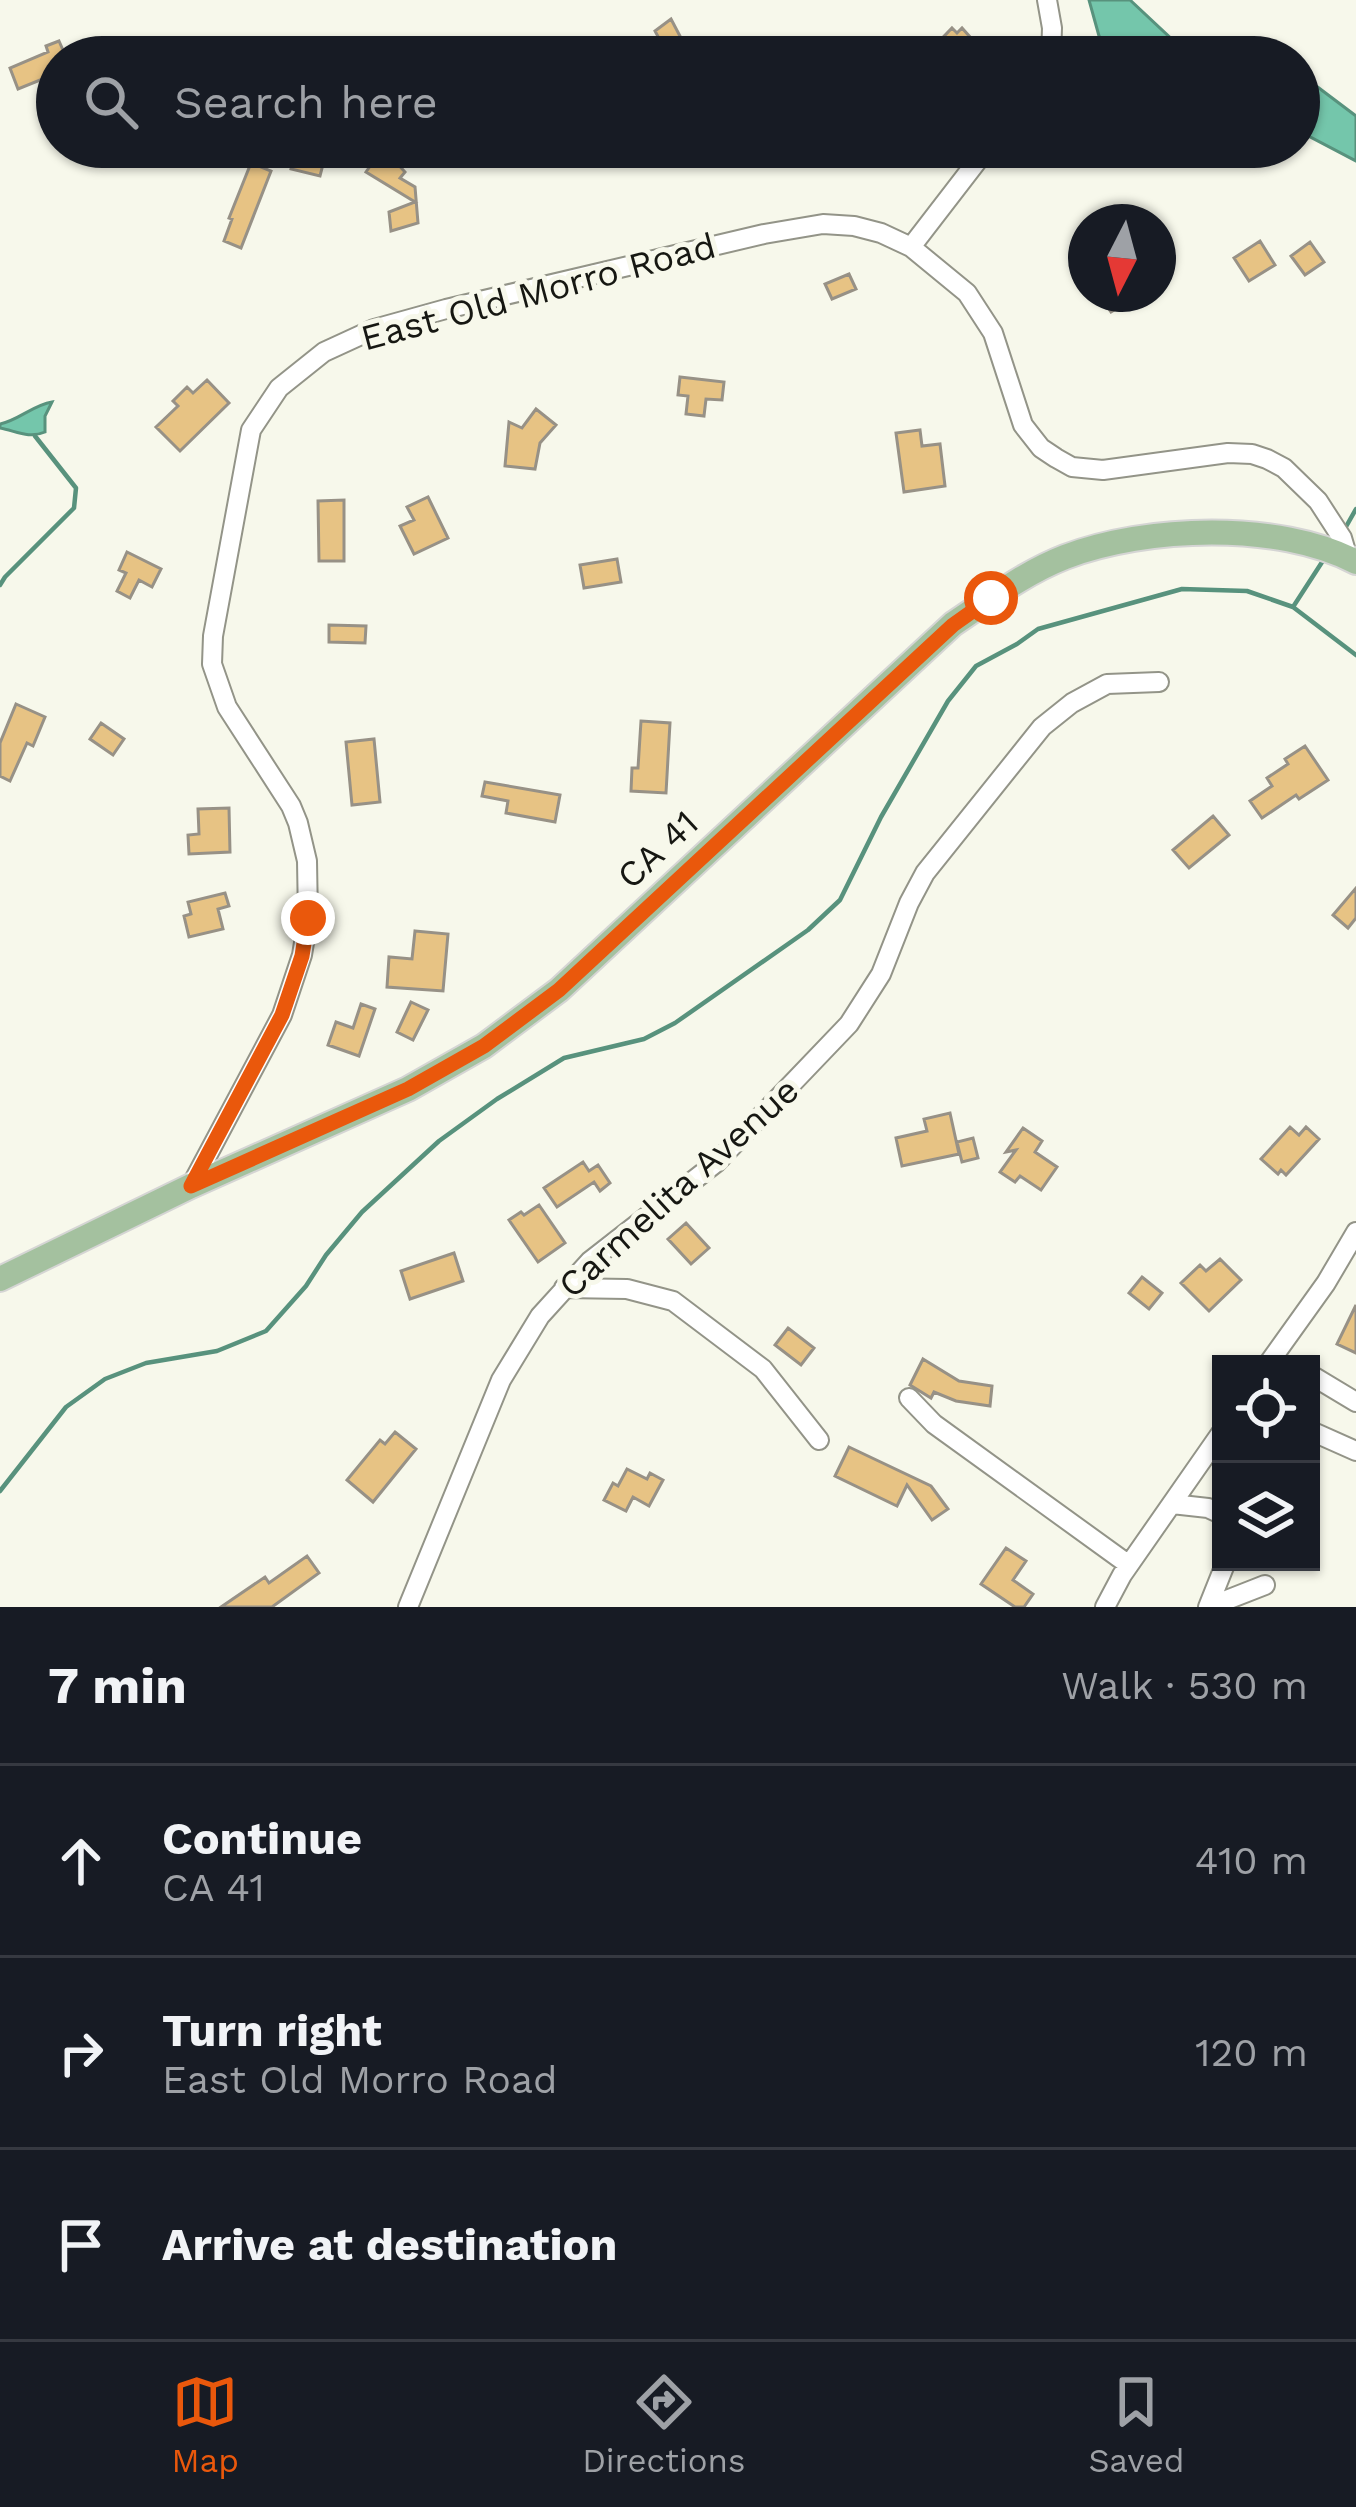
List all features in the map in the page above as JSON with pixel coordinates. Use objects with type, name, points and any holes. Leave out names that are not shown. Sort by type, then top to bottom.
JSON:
[{"type":"main road","name":"CA 41","points":[[0,1279],[191,1186],[408,1089],[484,1046],[559,990],[953,625],[1023,577],[1102,546],[1178,532],[1234,533],[1294,542],[1352,560]]},
{"type":"street","points":[[1047,0],[1052,36]]},
{"type":"street","points":[[911,247],[972,168]]},
{"type":"street","name":"East Old Morro Road","points":[[191,1186],[282,1015],[302,956],[308,918],[307,861],[298,823],[227,707],[212,664],[213,636],[251,430],[279,388],[324,352],[374,329],[446,308],[764,234],[823,224],[854,226],[881,232],[911,247],[968,293],[1004,359],[1023,425],[1041,448],[1072,467],[1103,470],[1228,453],[1267,459],[1284,467],[1318,501],[1352,560]]},
{"type":"street","name":"Carmelita Avenue","points":[[408,1607],[501,1380],[540,1316],[627,1230],[717,1162],[849,1024],[880,974],[925,873],[1042,728],[1072,703],[1107,684],[1160,682]]},
{"type":"street","points":[[1274,1355],[1356,1232]]},
{"type":"street","points":[[564,1288],[627,1288],[673,1301],[763,1370],[818,1440]]},
{"type":"street","points":[[1320,1380],[1356,1402]]},
{"type":"street","points":[[909,1398],[934,1424],[1129,1564]]},
{"type":"street","points":[[1320,1435],[1356,1451]]},
{"type":"street","points":[[1105,1607],[1129,1564],[1212,1446]]},
{"type":"street","points":[[1172,1504],[1212,1510]]},
{"type":"street","points":[[1208,1607],[1222,1571]]},
{"type":"street","points":[[1208,1607],[1265,1585]]},
{"type":"shaded area","points":[[1089,0],[1130,0],[1169,36],[1099,36]]},
{"type":"shaded area","points":[[1320,89],[1356,116],[1356,161],[1320,142]]},
{"type":"shaded area","points":[[52,402],[45,416],[45,432],[28,435],[0,428],[0,424]]},
{"type":"building","points":[[671,19],[680,36],[658,36],[655,31]]},
{"type":"building","points":[[952,28],[957,33],[962,28],[969,36],[944,36]]},
{"type":"building","points":[[36,57],[36,82],[18,89],[10,68]]},
{"type":"building","points":[[249,168],[271,171],[241,248],[224,241]]},
{"type":"building","points":[[291,168],[322,168],[320,176]]},
{"type":"building","points":[[369,168],[401,168],[405,172],[400,178],[415,187],[418,223],[391,231],[389,212],[415,202],[366,172]]},
{"type":"building","points":[[1260,241],[1275,265],[1249,281],[1234,258]]},
{"type":"building","points":[[1310,242],[1324,262],[1305,275],[1291,256]]},
{"type":"building","points":[[849,274],[856,289],[832,299],[825,284]]},
{"type":"building","points":[[680,377],[724,382],[722,400],[706,399],[704,416],[686,414],[688,396],[678,395]]},
{"type":"building","points":[[207,380],[229,403],[180,451],[156,427],[178,406],[173,401],[187,387],[193,393]]},
{"type":"building","points":[[536,409],[556,425],[540,443],[535,469],[505,466],[509,422],[522,428]]},
{"type":"building","points":[[920,430],[922,446],[940,444],[945,486],[904,492],[896,433]]},
{"type":"building","points":[[428,497],[448,538],[414,554],[400,526],[414,520],[407,507]]},
{"type":"building","points":[[344,500],[344,561],[319,561],[318,501]]},
{"type":"building","points":[[127,552],[161,569],[152,587],[139,580],[130,598],[117,591],[126,573],[119,570]]},
{"type":"building","points":[[617,559],[621,582],[584,588],[580,565]]},
{"type":"building","points":[[329,625],[366,626],[365,643],[329,642]]},
{"type":"building","points":[[16,704],[45,717],[10,781],[0,776],[0,743]]},
{"type":"building","points":[[641,721],[670,723],[666,793],[631,791],[632,768],[638,768]]},
{"type":"building","points":[[101,723],[124,739],[113,755],[90,739]]},
{"type":"building","points":[[374,739],[380,802],[352,805],[346,742]]},
{"type":"building","points":[[1305,746],[1328,780],[1262,818],[1250,801],[1272,786],[1267,778],[1288,764],[1285,759]]},
{"type":"building","points":[[485,782],[560,795],[555,822],[506,813],[508,801],[482,796]]},
{"type":"building","points":[[229,808],[230,852],[189,854],[188,835],[199,834],[198,809]]},
{"type":"building","points":[[1213,816],[1229,835],[1189,868],[1173,850]]},
{"type":"building","points":[[1356,888],[1356,918],[1348,928],[1333,915]]},
{"type":"building","points":[[225,893],[229,906],[218,909],[223,929],[189,937],[184,916],[191,914],[188,902]]},
{"type":"building","points":[[415,931],[448,934],[443,991],[387,987],[389,957],[412,959]]},
{"type":"building","points":[[411,1002],[428,1010],[413,1040],[397,1032]]},
{"type":"building","points":[[361,1004],[375,1009],[359,1056],[328,1045],[336,1022],[353,1028]]},
{"type":"building","points":[[950,1113],[959,1154],[902,1166],[896,1138],[927,1131],[924,1119]]},
{"type":"building","points":[[1290,1127],[1299,1135],[1306,1127],[1319,1139],[1286,1175],[1281,1170],[1278,1174],[1261,1159]]},
{"type":"building","points":[[1023,1128],[1042,1141],[1035,1152],[1057,1167],[1041,1190],[1020,1176],[1015,1182],[1000,1172],[1016,1150],[1006,1152]]},
{"type":"building","points":[[973,1138],[978,1158],[962,1162],[957,1142]]},
{"type":"building","points":[[583,1162],[589,1171],[598,1165],[610,1183],[600,1191],[594,1182],[557,1207],[544,1188]]},
{"type":"building","points":[[539,1205],[565,1243],[538,1262],[509,1220]]},
{"type":"building","points":[[686,1223],[709,1248],[691,1264],[668,1239]]},
{"type":"building","points":[[454,1253],[463,1281],[410,1299],[401,1271]]},
{"type":"building","points":[[1220,1259],[1241,1280],[1209,1311],[1181,1283],[1200,1265],[1206,1271]]},
{"type":"building","points":[[1142,1277],[1162,1293],[1149,1309],[1129,1293]]},
{"type":"building","points":[[1356,1305],[1356,1353],[1337,1344]]},
{"type":"building","points":[[788,1328],[814,1348],[801,1365],[775,1345]]},
{"type":"building","points":[[923,1359],[959,1381],[992,1386],[990,1406],[934,1392],[931,1398],[910,1385]]},
{"type":"building","points":[[395,1432],[416,1449],[373,1502],[347,1480],[380,1440],[385,1444]]},
{"type":"building","points":[[849,1447],[931,1486],[948,1509],[932,1520],[907,1485],[897,1506],[835,1476]]},
{"type":"building","points":[[627,1469],[647,1479],[650,1473],[663,1480],[649,1506],[633,1497],[626,1511],[604,1500]]},
{"type":"building","points":[[1006,1548],[1026,1561],[1013,1580],[1033,1594],[1024,1607],[1015,1607],[981,1584]]},
{"type":"building","points":[[307,1556],[319,1573],[272,1607],[221,1607],[265,1577],[269,1583]]},
{"type":"waterway","points":[[0,585],[74,508],[76,488],[35,436]]},
{"type":"waterway","points":[[1343,532],[1356,509]]},
{"type":"waterway","points":[[1293,607],[1326,556]]},
{"type":"waterway","points":[[0,1491],[66,1407],[105,1379],[146,1363],[217,1351],[266,1331],[362,1212],[439,1141],[497,1099],[564,1058],[644,1039],[675,1023],[808,930],[840,900],[948,701],[976,666],[1038,629],[1182,589],[1247,591],[1293,607],[1356,655]]},
{"type":"route","points":[[308,918],[296,980],[282,1015],[191,1186],[408,1089],[484,1046],[559,990],[953,625],[991,598]]}]
